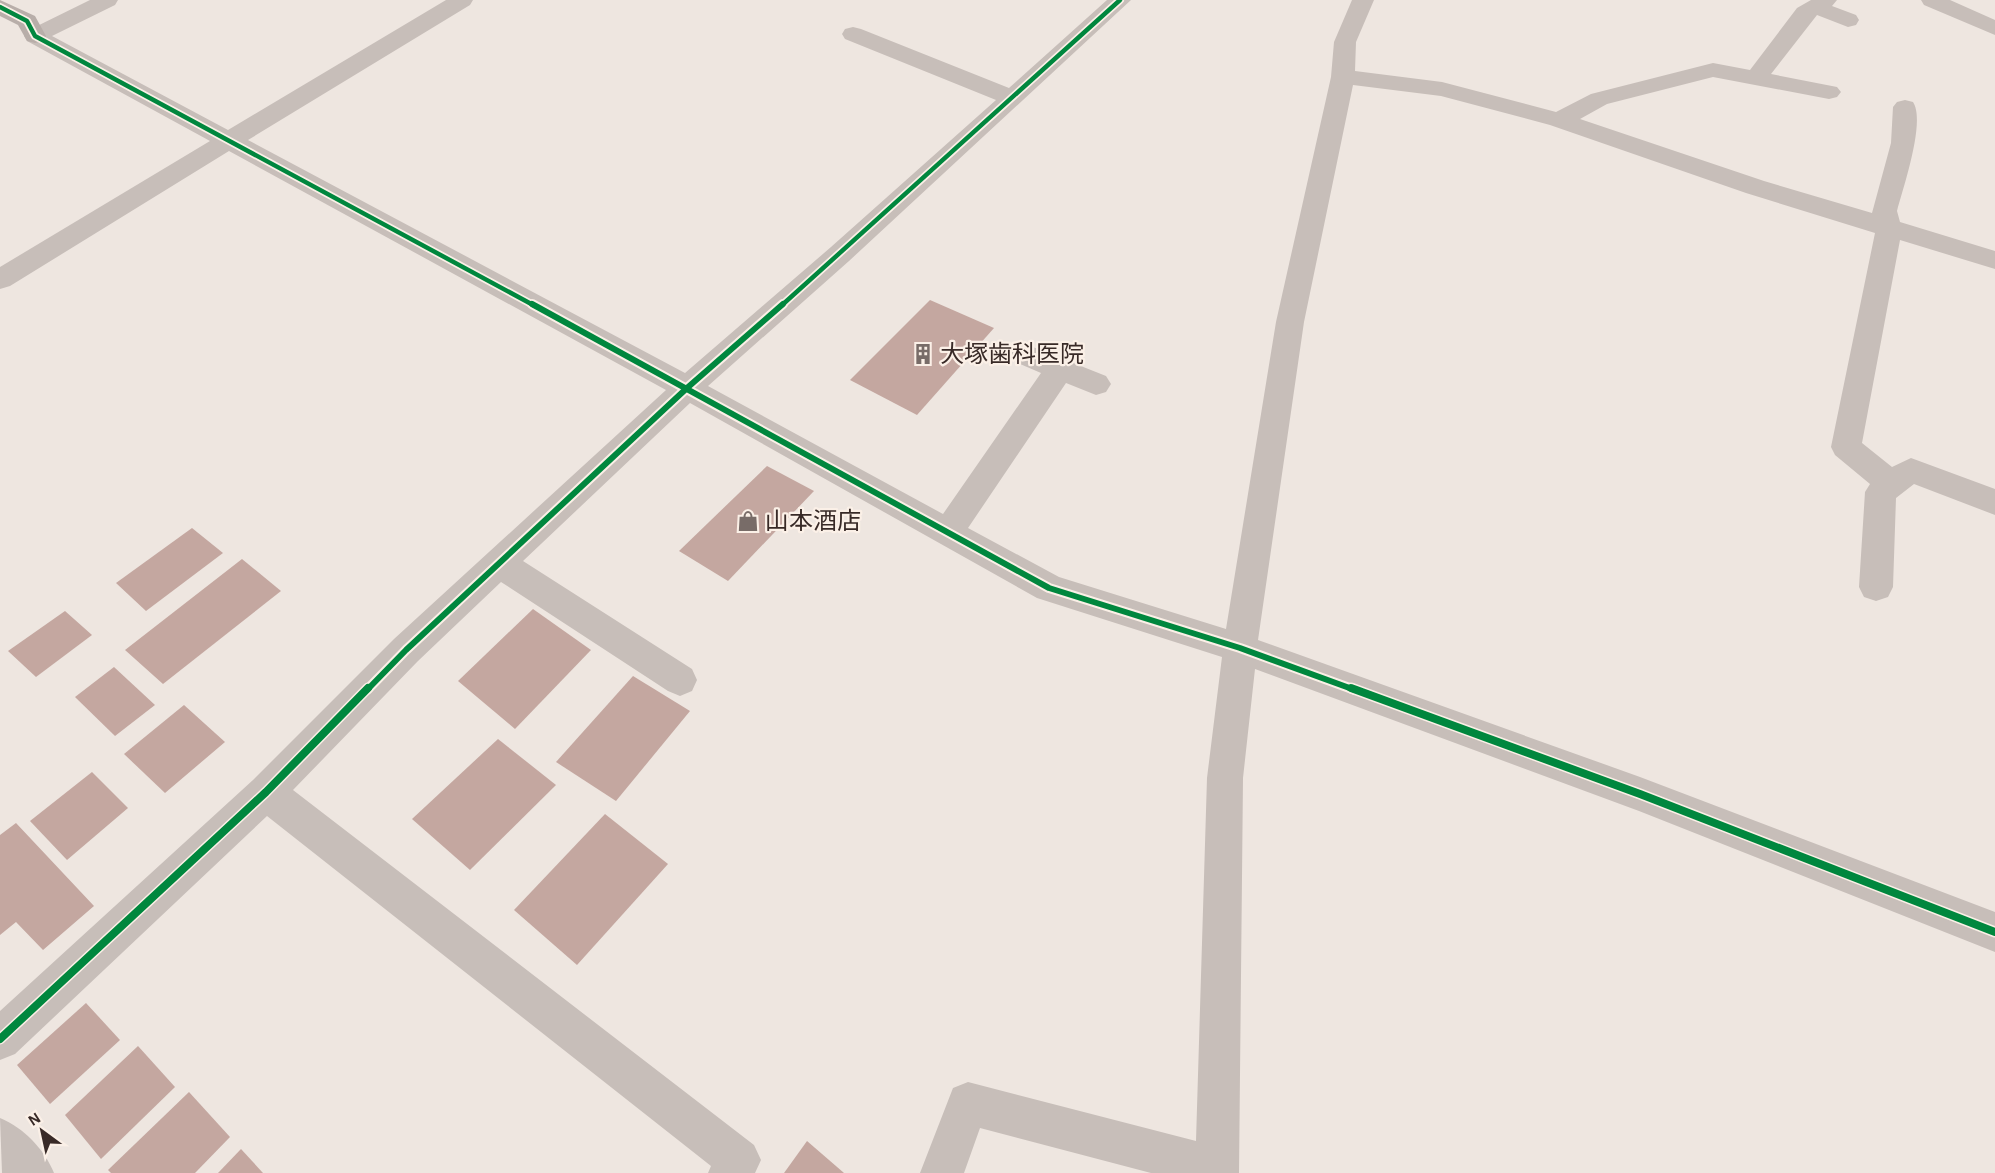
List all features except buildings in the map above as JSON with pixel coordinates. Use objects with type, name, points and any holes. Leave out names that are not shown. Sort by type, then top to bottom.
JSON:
[{"type":"street","points":[[35,36],[107,0]]},
{"type":"street","points":[[0,279],[462,0]]},
{"type":"street","points":[[942,1173],[968,1103],[1217,1171],[1225,778],[1240,648],[1290,322],[1343,77],[1345,42],[1363,0]]},
{"type":"street","points":[[1932,0],[1995,28]]},
{"type":"street","points":[[0,1039],[266,792],[406,650],[499,563],[687,388],[1013,98],[1109,2]]},
{"type":"street","points":[[1756,78],[1805,12],[1820,3],[1848,20]]},
{"type":"street","points":[[0,6],[27,21],[35,36],[687,388],[1049,588],[1240,648],[1640,794],[1995,932]]},
{"type":"street","points":[[834,50],[873,18]]},
{"type":"street","points":[[853,34],[1013,98]]},
{"type":"street","points":[[1688,52],[1707,71]]},
{"type":"street","points":[[1559,120],[1599,99],[1713,70],[1829,92]]},
{"type":"street","points":[[1343,77],[1442,89],[1559,120],[1755,186],[1995,260]]},
{"type":"street","points":[[1892,484],[1846,447],[1890,228],[1884,211],[1903,143],[1905,107]]},
{"type":"street","points":[[1023,354],[1096,384]]},
{"type":"street","points":[[948,532],[1059,369]]},
{"type":"street","points":[[1876,587],[1881,492],[1911,470],[1995,502]]},
{"type":"street","points":[[499,563],[680,680]]},
{"type":"street","points":[[266,792],[739,1160],[730,1173]]},
{"type":"street","points":[[0,1140],[32,1173]]},
{"type":"cycle path","points":[[0,1039],[266,792],[406,650],[687,388],[840,254],[1120,0]]},
{"type":"cycle path","points":[[0,7],[27,21],[35,36],[687,388],[1049,588],[1240,648],[1640,794],[1995,932]]},
{"type":"place","name":"大塚歯科医院","points":[[923,354]]},
{"type":"place","name":"山本酒店","points":[[748,521]]}]
